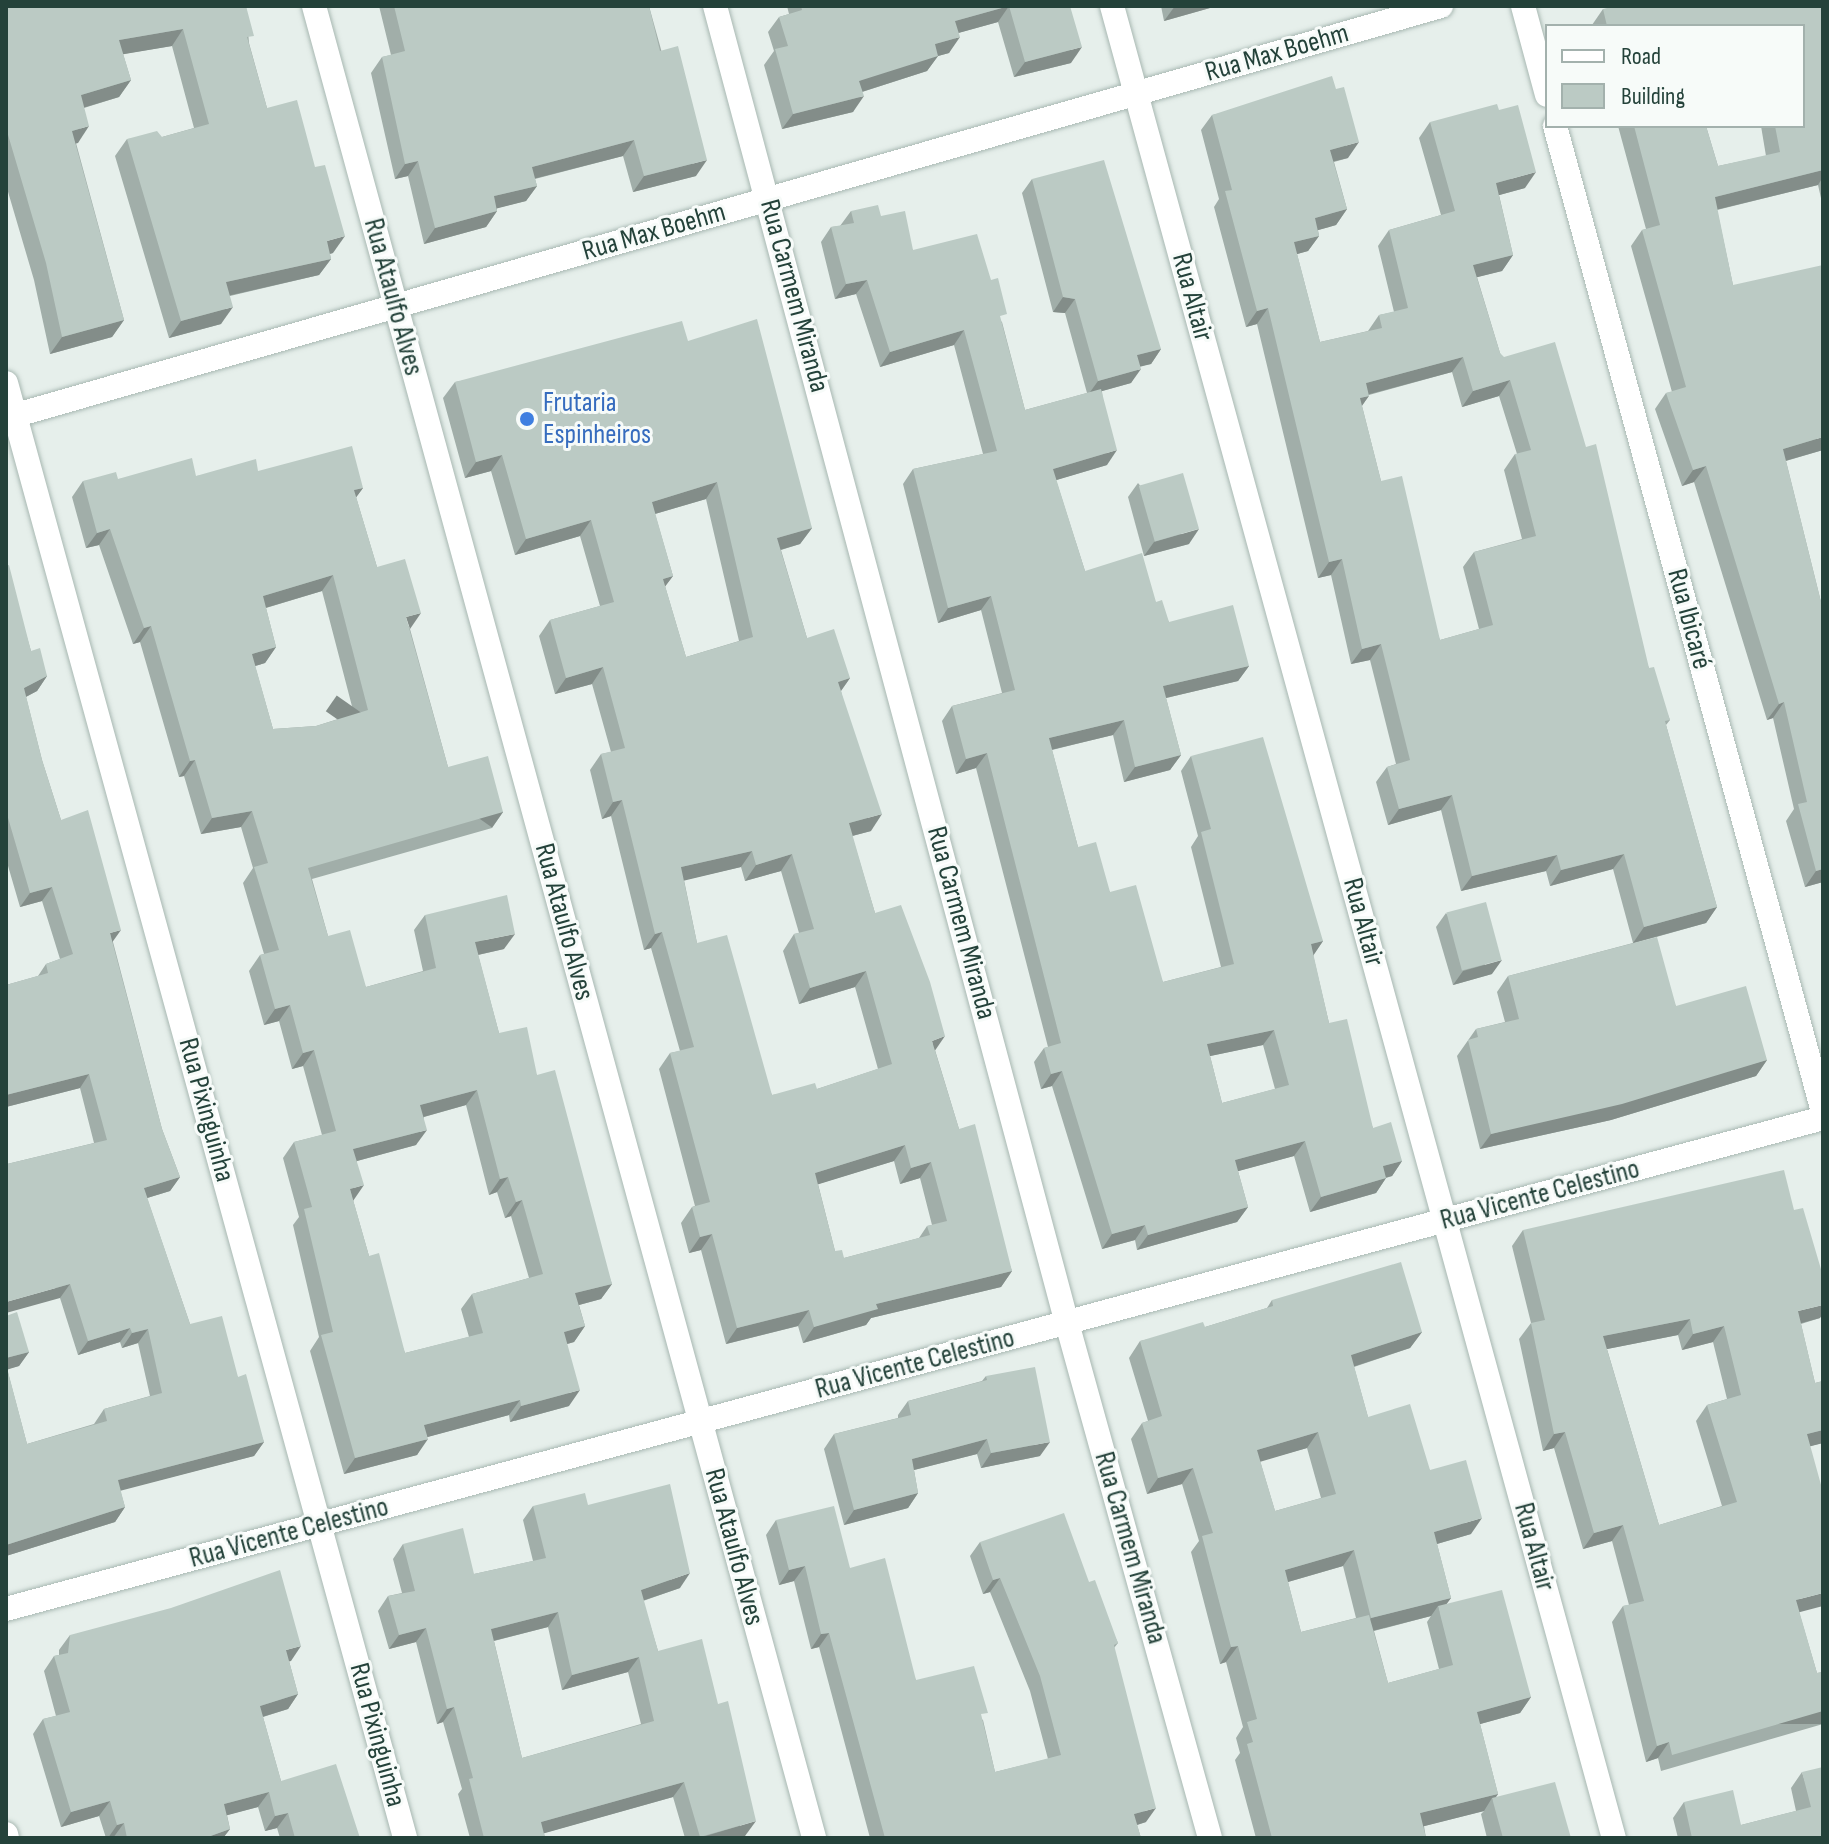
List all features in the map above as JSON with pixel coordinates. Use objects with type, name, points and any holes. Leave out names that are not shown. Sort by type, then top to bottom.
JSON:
[{"type":"street","name":"Rua Ataulfo Alves","points":[[314,6],[814,1838]]},
{"type":"street","name":"Rua Carmem Miranda","points":[[715,6],[1067,1323],[1210,1838]]},
{"type":"street","name":"Rua Altair","points":[[1112,6],[1614,1838]]},
{"type":"street","name":"Rua Max Boehm","points":[[10,417],[1441,6]]},
{"type":"street","points":[[1523,6],[1545,88]]},
{"type":"street","name":"Rua Ibicaré","points":[[1556,128],[1823,1112]]},
{"type":"street","name":"Rua Pixinguinha","points":[[6,383],[10,417],[405,1838]]},
{"type":"street","name":"Rua Vicente Celestino","points":[[6,1609],[1823,1118]]},
{"type":"building","points":[[6,6],[246,6],[254,36],[247,37],[267,108],[297,100],[315,167],[325,165],[345,236],[327,241],[331,259],[226,282],[233,307],[181,321],[127,139],[157,131],[162,137],[209,124],[183,29],[119,40],[131,80],[81,95],[89,126],[72,131],[124,320],[62,337],[46,263],[6,128]]},
{"type":"building","points":[[394,6],[649,6],[660,51],[678,46],[707,160],[644,176],[634,140],[532,167],[537,186],[494,196],[497,211],[435,228],[418,161],[405,164],[382,57],[405,51]]},
{"type":"building","points":[[801,6],[1009,6],[955,21],[960,37],[935,44],[938,56],[859,81],[864,96],[793,114],[775,49],[788,46],[779,17],[802,10]]},
{"type":"building","points":[[1009,6],[1070,6],[1082,47],[1025,62]]},
{"type":"building","points":[[1615,6],[1823,6],[1823,170],[1715,197],[1733,285],[1823,265],[1823,437],[1783,449],[1823,610],[1823,869],[1816,871],[1798,804],[1807,802],[1784,702],[1779,704],[1706,466],[1693,470],[1666,393],[1686,387],[1642,230],[1660,225],[1635,128],[1707,128],[1718,166],[1780,152],[1775,128],[1805,128],[1805,24],[1607,24],[1603,9]]},
{"type":"building","points":[[1332,76],[1336,89],[1344,87],[1359,142],[1330,150],[1347,209],[1315,218],[1319,236],[1294,242],[1320,342],[1382,328],[1379,315],[1408,308],[1389,230],[1455,211],[1430,122],[1497,104],[1499,110],[1518,105],[1536,172],[1496,183],[1513,255],[1473,265],[1500,353],[1504,357],[1555,342],[1586,447],[1596,444],[1649,668],[1654,667],[1670,720],[1665,721],[1717,907],[1644,927],[1624,854],[1561,870],[1557,855],[1472,876],[1452,795],[1399,809],[1387,767],[1410,760],[1381,644],[1362,649],[1342,559],[1329,562],[1268,308],[1257,311],[1225,191],[1232,190],[1212,115]],"holes":[[[1463,357],[1473,391],[1510,380],[1531,450],[1515,454],[1536,536],[1474,552],[1493,625],[1440,640],[1402,476],[1381,481],[1360,398],[1369,396],[1366,383]]]},
{"type":"building","points":[[1104,160],[1161,349],[1137,355],[1141,369],[1098,381],[1075,299],[1063,297],[1032,179]]},
{"type":"building","points":[[878,205],[881,216],[905,211],[913,250],[977,234],[991,280],[998,278],[1007,314],[1000,316],[1025,410],[1101,389],[1117,450],[1053,469],[1085,571],[1142,553],[1156,602],[1162,600],[1169,622],[1233,605],[1249,666],[1163,686],[1181,755],[1135,767],[1124,720],[1049,738],[1078,847],[1096,842],[1110,892],[1136,885],[1163,982],[1234,964],[1201,832],[1211,829],[1191,756],[1263,737],[1323,941],[1311,944],[1329,1023],[1347,1019],[1373,1128],[1391,1122],[1402,1161],[1383,1166],[1386,1178],[1321,1197],[1305,1141],[1235,1160],[1248,1207],[1148,1235],[1145,1225],[1112,1234],[1062,1071],[1051,1074],[1044,1048],[1061,1043],[987,753],[966,759],[952,706],[1015,690],[991,596],[948,608],[913,469],[997,451],[964,330],[890,352],[867,280],[846,284],[831,227],[854,223],[851,211]],"holes":[[[1274,1030],[1289,1085],[1222,1103],[1207,1044]]]},
{"type":"building","points":[[757,319],[812,528],[777,538],[807,638],[834,629],[850,678],[838,682],[882,814],[849,823],[875,913],[901,905],[930,982],[945,1036],[932,1041],[959,1129],[975,1124],[1012,1271],[876,1304],[878,1309],[814,1327],[809,1310],[737,1328],[712,1234],[700,1237],[692,1207],[710,1202],[670,1053],[694,1047],[662,932],[655,934],[622,800],[613,802],[601,754],[625,748],[603,667],[566,678],[550,620],[614,602],[591,520],[526,539],[502,455],[476,462],[455,382],[682,321],[688,341]],"holes":[[[717,482],[753,637],[686,657],[663,579],[673,576],[652,502]],[[752,851],[756,865],[792,854],[814,929],[794,934],[810,988],[866,971],[892,1064],[817,1089],[815,1083],[772,1095],[727,935],[697,943],[681,867]],[[905,1145],[911,1168],[931,1162],[947,1221],[927,1226],[930,1235],[844,1258],[842,1250],[835,1251],[815,1173]]]},
{"type":"building","points":[[352,446],[363,488],[354,490],[377,567],[405,559],[421,613],[406,617],[448,767],[488,756],[503,812],[308,868],[328,936],[350,930],[366,987],[436,968],[425,915],[507,895],[515,934],[475,942],[499,1033],[527,1027],[537,1075],[555,1070],[612,1284],[575,1293],[585,1326],[564,1332],[580,1390],[521,1406],[520,1400],[424,1425],[428,1439],[355,1458],[321,1335],[333,1332],[304,1209],[312,1207],[294,1142],[336,1131],[314,1050],[303,1053],[290,1005],[275,1009],[260,955],[279,950],[254,867],[268,863],[252,811],[212,818],[195,760],[190,761],[151,626],[144,628],[110,529],[97,533],[83,481],[116,472],[118,479],[192,458],[196,476],[256,459],[258,471]],"holes":[[[333,575],[368,710],[316,726],[273,729],[252,654],[276,647],[263,596]],[[477,1090],[500,1179],[508,1177],[516,1202],[522,1200],[543,1274],[472,1294],[483,1333],[405,1353],[379,1253],[369,1256],[350,1189],[364,1185],[353,1149],[427,1130],[420,1105]]]},
{"type":"building","points":[[1183,473],[1199,529],[1155,541],[1139,486]]},
{"type":"building","points":[[9,565],[31,651],[40,648],[47,676],[24,688],[42,760],[61,820],[88,810],[121,930],[110,933],[162,1129],[180,1177],[144,1188],[190,1324],[222,1316],[238,1377],[246,1374],[264,1442],[118,1480],[125,1507],[6,1545],[6,1364],[27,1444],[107,1421],[104,1409],[162,1393],[148,1329],[132,1333],[130,1328],[88,1341],[70,1284],[6,1302],[6,1159],[7,1164],[107,1140],[89,1074],[6,1095],[6,985],[48,973],[46,964],[73,954],[52,887],[30,893],[6,811],[6,566]]},
{"type":"building","points":[[1486,902],[1502,960],[1462,971],[1446,913]]},
{"type":"building","points":[[1657,937],[1676,1006],[1746,986],[1767,1060],[1622,1104],[1491,1134],[1468,1040],[1478,1037],[1476,1029],[1519,1019],[1508,976]]},
{"type":"building","points":[[1784,1170],[1794,1210],[1803,1208],[1823,1276],[1823,1305],[1798,1311],[1815,1383],[1823,1381],[1823,1430],[1807,1434],[1823,1492],[1823,1593],[1796,1600],[1817,1673],[1823,1672],[1823,1711],[1672,1755],[1669,1742],[1657,1746],[1623,1606],[1644,1601],[1623,1525],[1594,1533],[1565,1432],[1554,1434],[1531,1323],[1545,1320],[1523,1230]],"holes":[[[1690,1319],[1693,1334],[1724,1326],[1741,1395],[1707,1405],[1737,1502],[1659,1525],[1603,1336]]]},
{"type":"building","points":[[1401,1262],[1422,1332],[1351,1355],[1368,1417],[1410,1404],[1430,1470],[1466,1460],[1482,1518],[1434,1532],[1451,1598],[1371,1618],[1354,1550],[1285,1570],[1301,1632],[1369,1615],[1388,1683],[1453,1665],[1438,1606],[1502,1590],[1531,1697],[1477,1712],[1498,1794],[1420,1813],[1426,1838],[1272,1838],[1247,1744],[1253,1742],[1247,1722],[1257,1719],[1238,1646],[1231,1647],[1202,1536],[1213,1533],[1193,1468],[1158,1478],[1142,1423],[1162,1416],[1140,1341],[1203,1322],[1205,1327],[1273,1306],[1272,1300]],"holes":[[[1318,1432],[1336,1494],[1275,1511],[1257,1450]]]},
{"type":"building","points":[[17,1312],[29,1352],[6,1358],[6,1316]]},
{"type":"building","points":[[1035,1367],[1050,1442],[991,1453],[987,1439],[912,1459],[918,1493],[854,1510],[834,1434],[911,1415],[908,1401],[987,1380],[986,1376]]},
{"type":"building","points":[[670,1484],[690,1573],[641,1590],[658,1651],[702,1639],[718,1704],[728,1701],[756,1821],[700,1837],[684,1782],[541,1822],[545,1838],[484,1838],[469,1779],[473,1778],[454,1707],[447,1709],[426,1628],[399,1635],[388,1596],[415,1591],[403,1544],[463,1528],[474,1574],[546,1558],[533,1506],[585,1493],[588,1505]],"holes":[[[558,1612],[572,1675],[639,1657],[654,1721],[522,1758],[491,1629]]]},
{"type":"building","points":[[834,1506],[850,1568],[885,1558],[916,1680],[974,1666],[988,1713],[981,1714],[995,1772],[1061,1755],[1040,1676],[1000,1578],[993,1580],[980,1542],[1064,1513],[1089,1582],[1095,1580],[1118,1643],[1114,1645],[1156,1808],[1134,1814],[1141,1838],[885,1838],[829,1633],[821,1634],[805,1566],[789,1570],[776,1520]]},
{"type":"building","points":[[280,1570],[301,1646],[286,1650],[298,1694],[260,1706],[281,1781],[336,1764],[360,1838],[295,1838],[288,1813],[275,1816],[269,1792],[224,1804],[230,1829],[205,1838],[127,1838],[124,1823],[117,1825],[110,1801],[71,1812],[43,1719],[70,1712],[54,1656],[68,1653],[70,1635],[171,1608]]},
{"type":"building","points":[[1823,1767],[1823,1838],[1692,1838],[1684,1802],[1733,1790],[1741,1825],[1811,1807],[1802,1772]]},
{"type":"building","points":[[1555,1782],[1571,1838],[1503,1838],[1492,1798]]},
{"type":"place","name":"Frutaria Espinheiros","points":[[527,419]]}]
